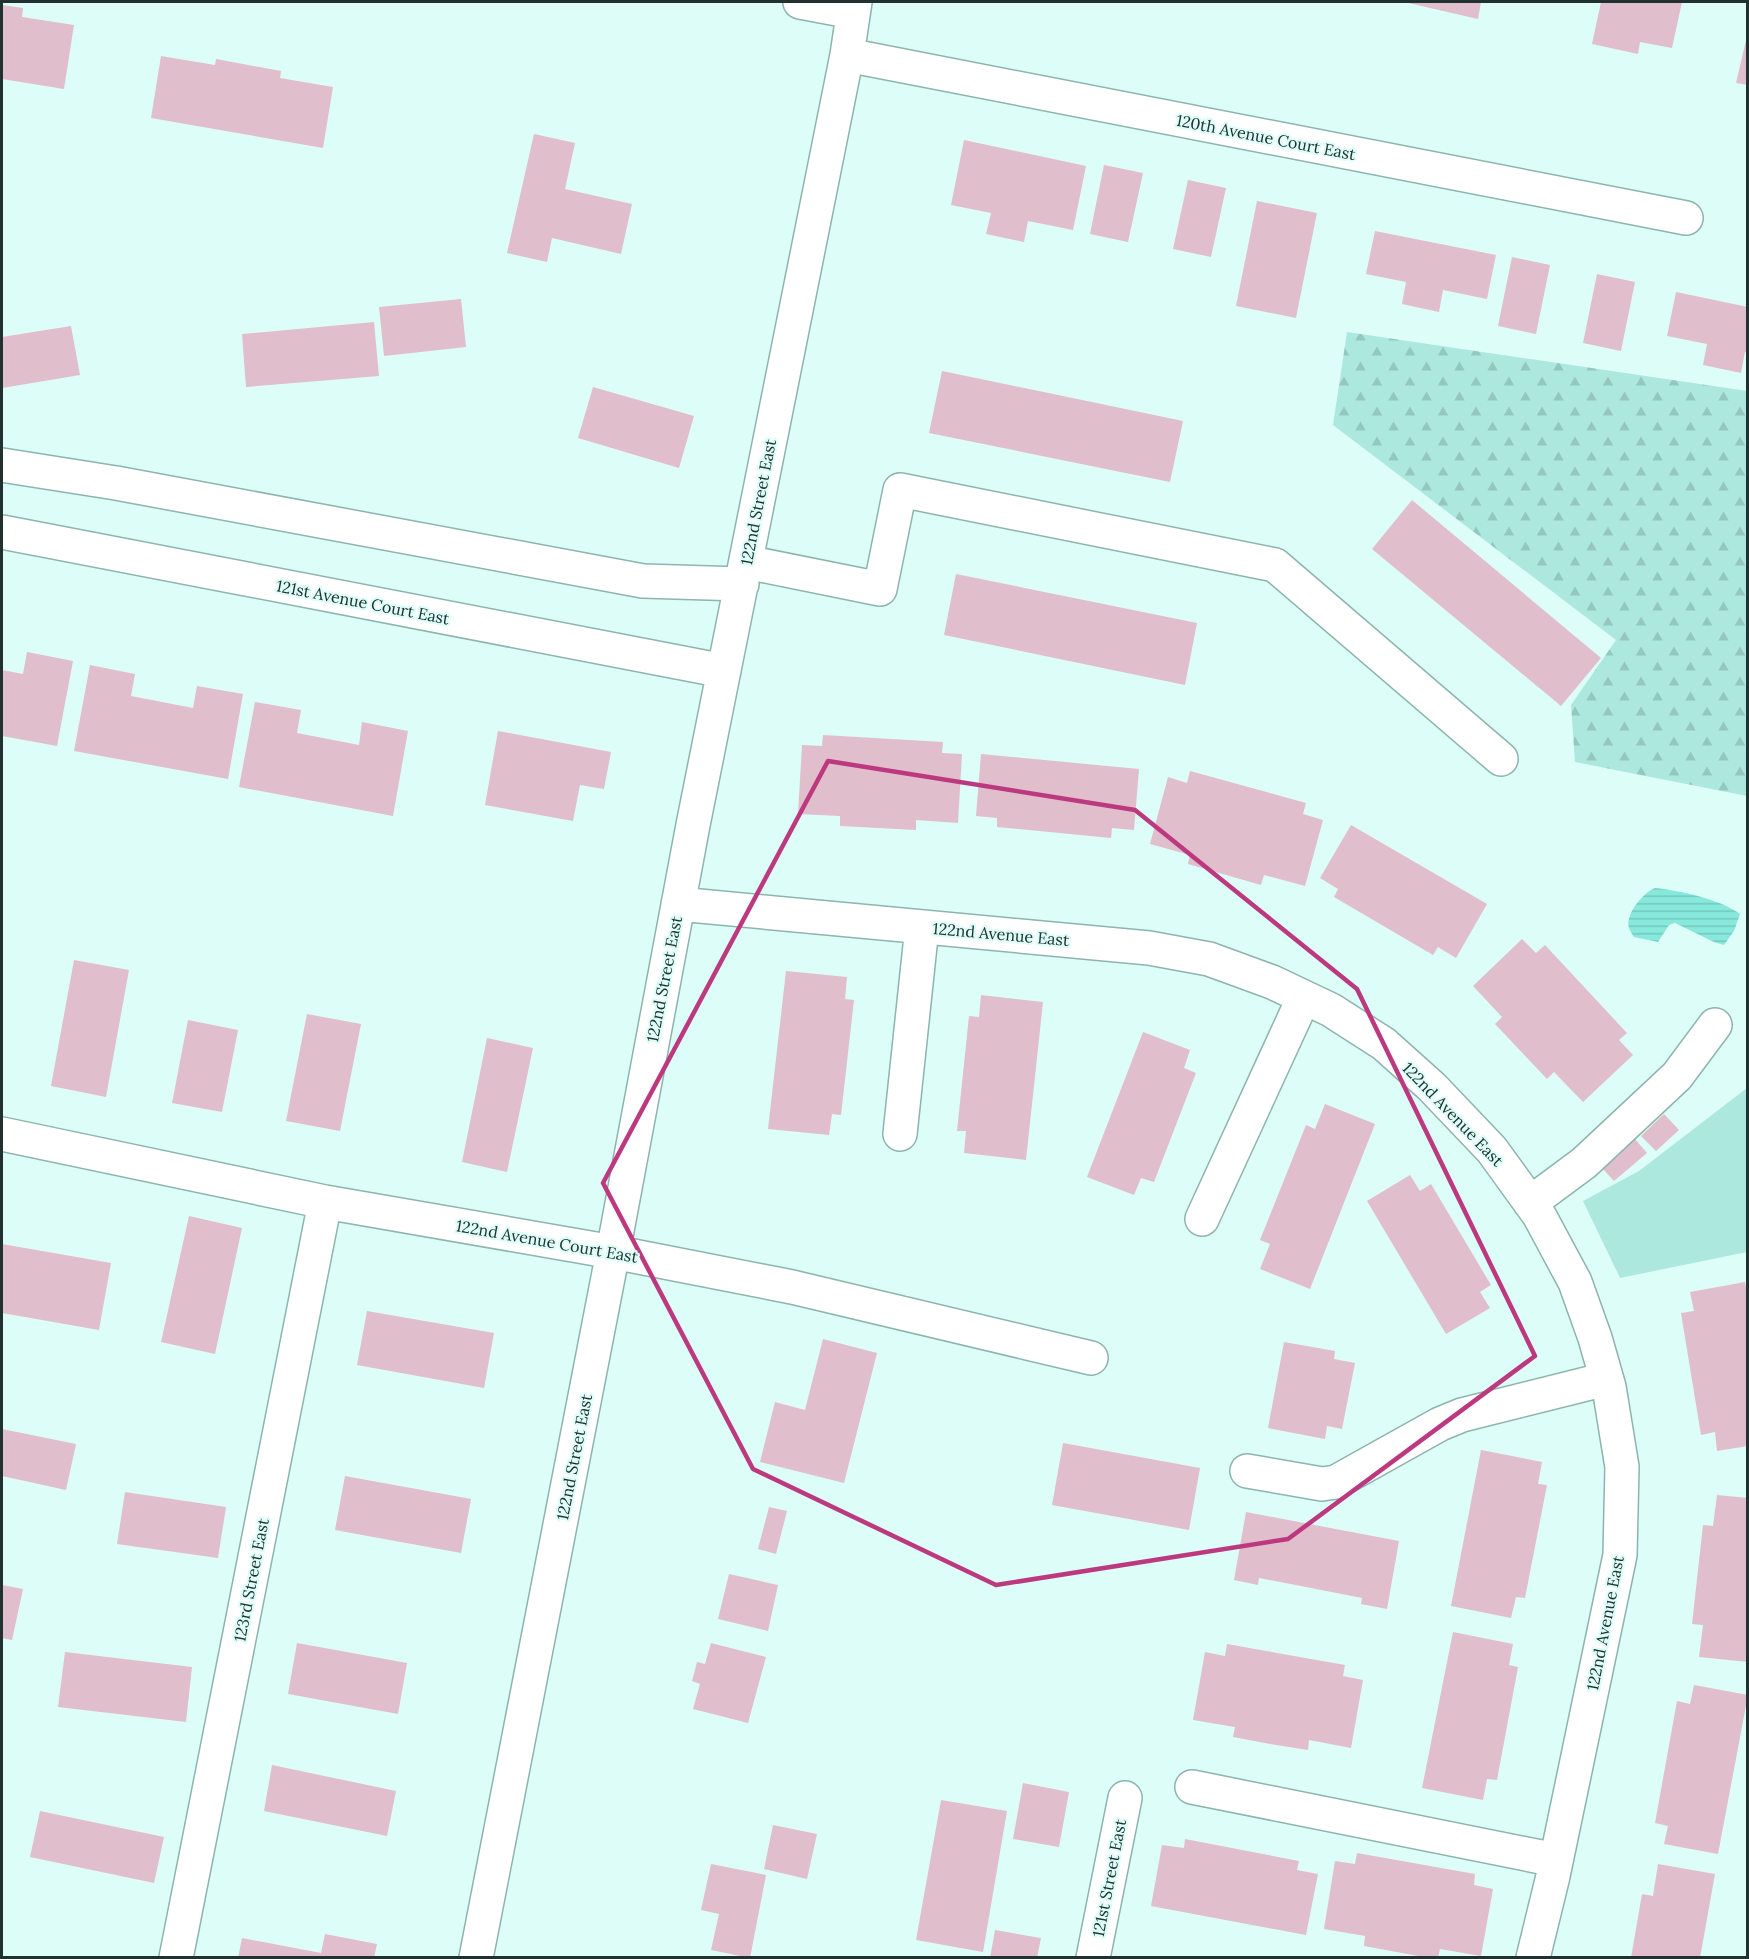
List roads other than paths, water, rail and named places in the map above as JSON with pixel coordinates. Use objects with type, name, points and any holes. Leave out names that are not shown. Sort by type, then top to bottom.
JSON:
[{"type":"street","points":[[800,2],[854,7]]},
{"type":"street","name":"122nd Street East","points":[[476,1958],[614,1252],[678,904],[847,55],[854,7]]},
{"type":"street","name":"120th Avenue Court East","points":[[847,55],[1686,218]]},
{"type":"street","points":[[2,465],[116,483],[643,581],[744,573],[880,589],[900,490],[1275,565],[1502,759]]},
{"type":"street","name":"121st Avenue Court East","points":[[2,532],[724,672]]},
{"type":"street","name":"122nd Avenue East","points":[[678,904],[1149,948],[1209,959],[1272,982],[1331,1010],[1384,1044],[1432,1087],[1492,1150],[1539,1215],[1575,1282],[1595,1338],[1606,1378],[1622,1467],[1620,1555],[1556,1860],[1533,1958]]},
{"type":"street","points":[[900,1134],[922,927]]},
{"type":"street","points":[[1202,1219],[1304,997]]},
{"type":"street","points":[[1530,1203],[1584,1163],[1677,1076],[1715,1025]]},
{"type":"street","name":"122nd Avenue Court East","points":[[2,1134],[325,1202],[614,1252],[792,1287],[1091,1358]]},
{"type":"street","name":"123rd Street East","points":[[176,1958],[325,1202]]},
{"type":"street","points":[[1247,1471],[1322,1484],[1336,1482],[1440,1424],[1462,1415],[1606,1378]]},
{"type":"street","points":[[1192,1787],[1556,1860]]},
{"type":"street","name":"121st Street East","points":[[1093,1958],[1125,1798]]}]
